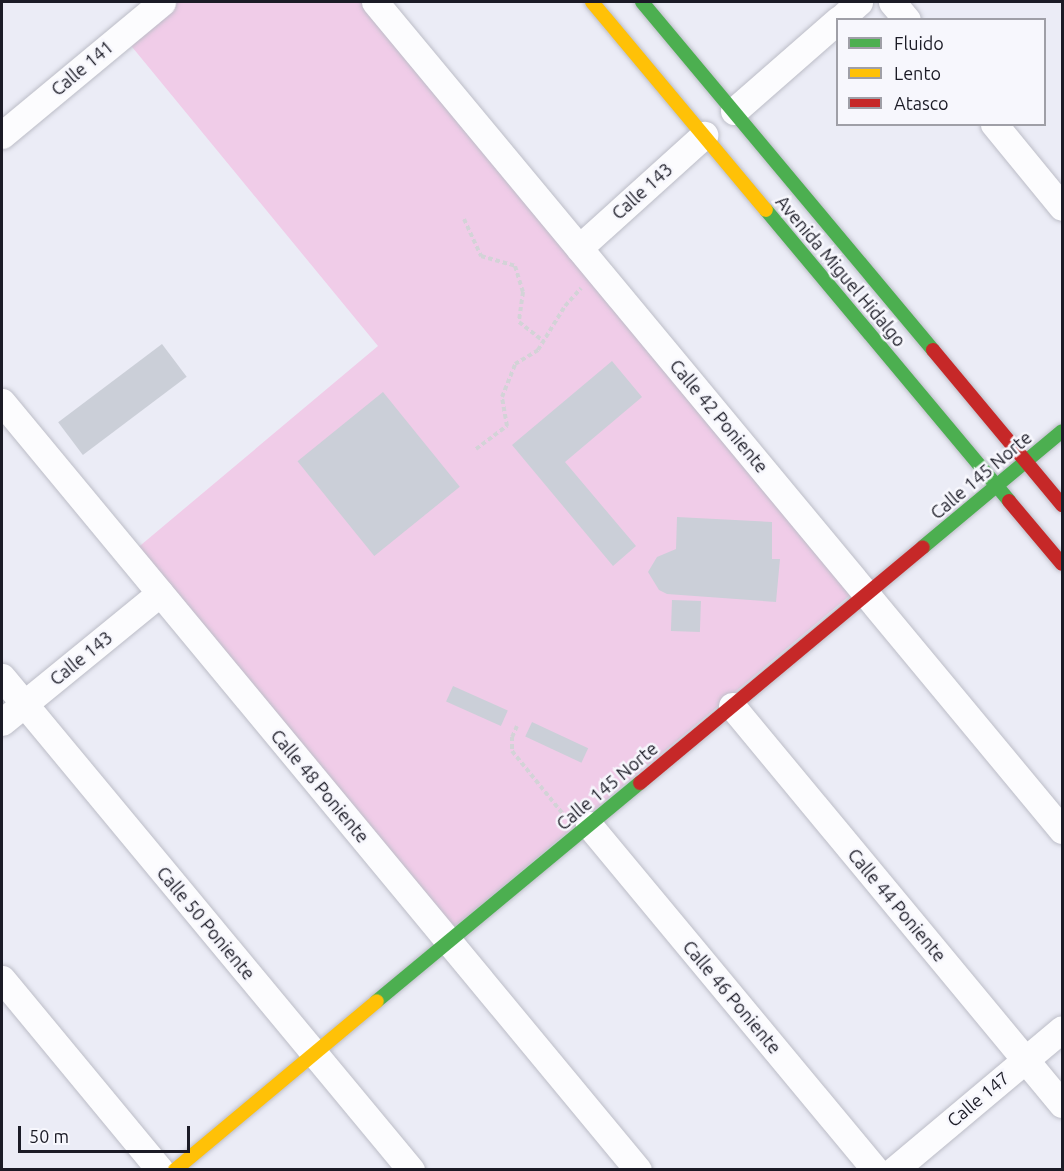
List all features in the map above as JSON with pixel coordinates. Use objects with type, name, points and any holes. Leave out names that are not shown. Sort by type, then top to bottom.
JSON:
[{"type":"main road","name":"Avenida Miguel Hidalgo","points":[[592,2],[1062,564]]},
{"type":"main road","name":"Avenida Miguel Hidalgo","points":[[642,2],[1062,505]]},
{"type":"main road","name":"Calle 145 Norte","points":[[175,1170],[1062,431]]},
{"type":"street","name":"Calle 42 Poniente","points":[[375,2],[1062,830]]},
{"type":"street","points":[[840,18],[859,2]]},
{"type":"street","points":[[892,2],[905,18]]},
{"type":"street","name":"Calle 141","points":[[4,128],[144,7]]},
{"type":"street","points":[[734,111],[836,22]]},
{"type":"street","points":[[996,126],[1062,207]]},
{"type":"street","name":"Calle 143","points":[[579,248],[704,135]]},
{"type":"street","name":"Calle 48 Poniente","points":[[2,402],[638,1170]]},
{"type":"street","name":"Calle 143","points":[[2,722],[160,593]]},
{"type":"street","name":"Calle 50 Poniente","points":[[2,677],[411,1170]]},
{"type":"street","name":"Calle 44 Poniente","points":[[732,706],[1062,1104]]},
{"type":"street","name":"Calle 46 Poniente","points":[[584,829],[875,1170]]},
{"type":"street","points":[[2,979],[160,1170]]},
{"type":"street","name":"Calle 147","points":[[894,1170],[1062,1029]]},
{"type":"path","points":[[464,219],[481,256],[514,266],[522,292],[519,322],[543,341]]},
{"type":"path","points":[[476,449],[507,426],[502,397],[515,364],[537,350],[564,306],[598,270]]},
{"type":"path","points":[[517,726],[512,737],[512,751],[584,829]]},
{"type":"shaded area","points":[[176,2],[365,2],[855,591],[450,931],[135,550],[378,346],[128,42]]},
{"type":"building","points":[[162,344],[187,377],[83,455],[58,422]]},
{"type":"building","points":[[612,361],[642,397],[565,462],[636,546],[613,566],[512,445]]},
{"type":"building","points":[[383,392],[460,487],[374,556],[298,461]]},
{"type":"building","points":[[677,517],[772,522],[772,559],[780,559],[776,602],[667,594],[659,590],[648,572],[657,557],[676,549]]},
{"type":"building","points":[[672,600],[701,601],[700,632],[671,631]]},
{"type":"building","points":[[453,686],[508,710],[501,726],[446,702]]},
{"type":"building","points":[[532,722],[588,748],[581,763],[525,737]]},
{"type":"traffic: fast","points":[[642,2],[933,350]]},
{"type":"traffic: fast","points":[[766,210],[1009,501]]},
{"type":"traffic: fast","points":[[923,547],[1062,431]]},
{"type":"traffic: fast","points":[[377,1001],[640,783]]},
{"type":"traffic: slow","points":[[592,2],[766,210]]},
{"type":"traffic: slow","points":[[175,1170],[377,1001]]},
{"type":"traffic: jam","points":[[933,350],[1062,505]]},
{"type":"traffic: jam","points":[[1009,501],[1062,564]]},
{"type":"traffic: jam","points":[[640,783],[923,547]]}]
